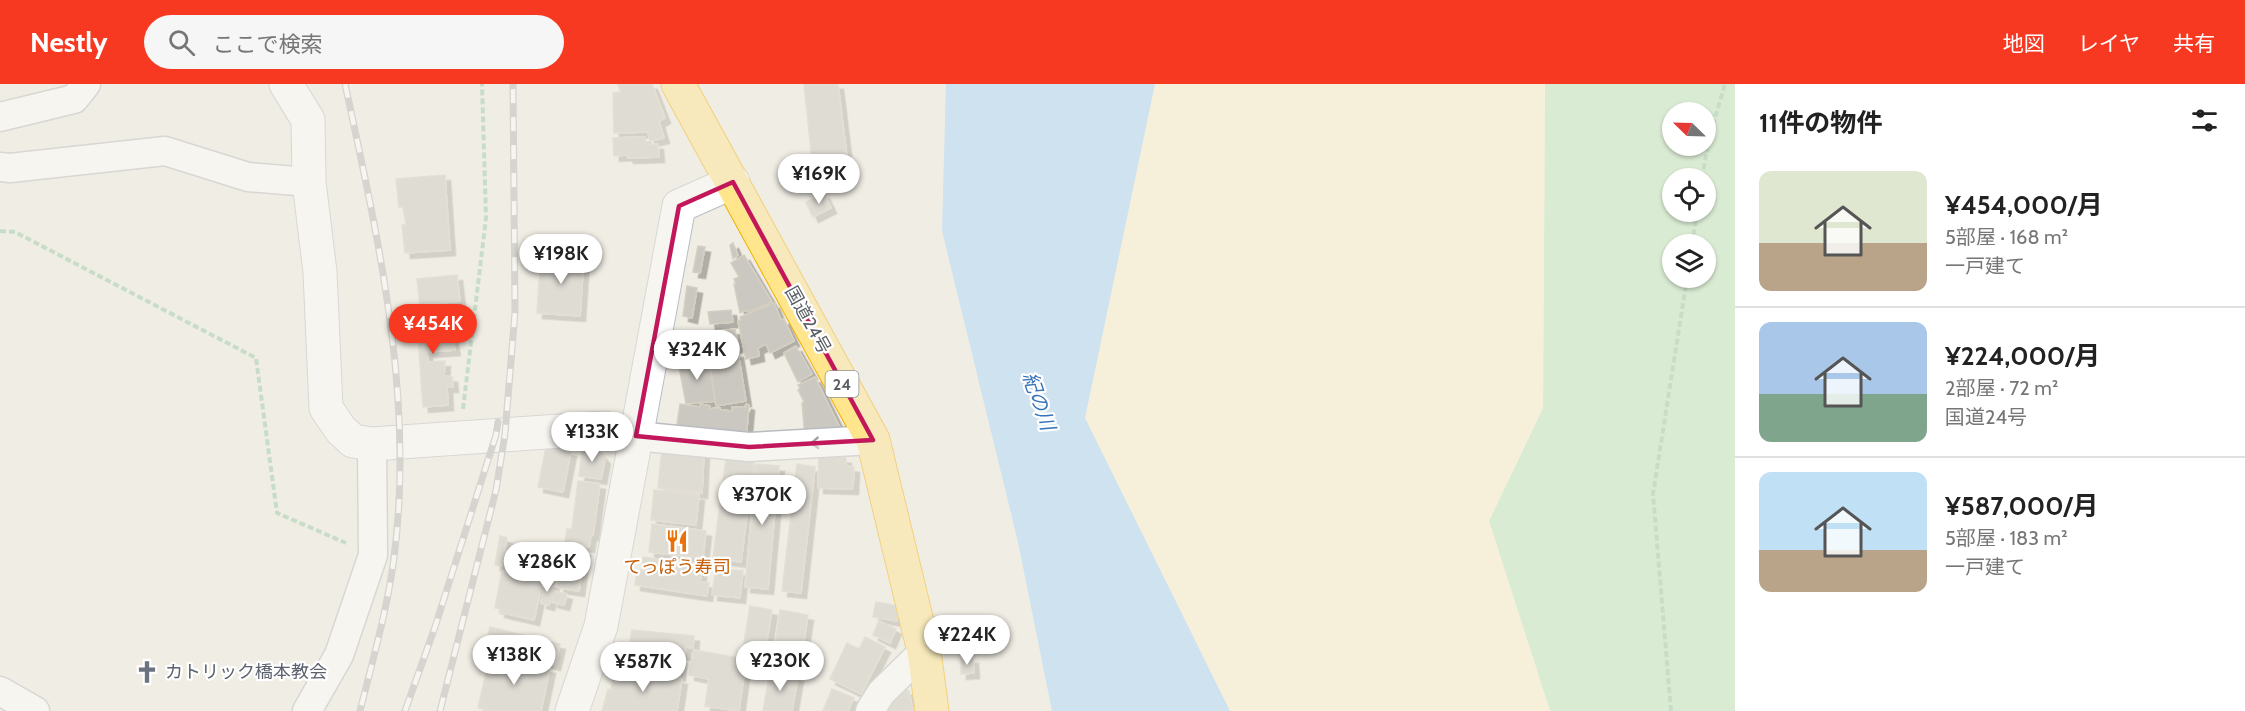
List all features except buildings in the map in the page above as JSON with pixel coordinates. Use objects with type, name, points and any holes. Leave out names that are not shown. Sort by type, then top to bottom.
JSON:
[{"type":"highway","name":"国道24号","points":[[678,84],[873,440],[924,651],[932,711]]},
{"type":"street","points":[[0,117],[74,99],[86,84]]},
{"type":"street","points":[[286,84],[308,120],[309,182],[320,272],[326,408],[341,430],[353,441],[372,444],[459,440],[505,434],[604,428],[636,436],[749,447],[873,440]]},
{"type":"street","points":[[0,167],[10,168],[165,151],[248,177],[309,182]]},
{"type":"street","points":[[572,711],[601,626],[679,206],[733,182]]},
{"type":"street","points":[[307,711],[339,655],[373,555],[372,444]]},
{"type":"street","points":[[870,711],[881,693],[924,651]]},
{"type":"street","points":[[0,691],[35,711]]},
{"type":"path","points":[[459,440],[486,218],[482,84]]},
{"type":"path","points":[[1704,168],[1709,138],[1725,84]]},
{"type":"path","points":[[0,231],[15,232],[256,358],[277,513],[373,555]]},
{"type":"path","points":[[1671,711],[1653,494],[1685,288]]},
{"type":"highlighted area","points":[[733,182],[873,440],[749,447],[636,436],[679,206]]},
{"type":"green space","points":[[1545,84],[1735,84],[1735,711],[1550,711],[1489,521],[1543,408]]},
{"type":"sand","points":[[1155,84],[1545,84],[1543,408],[1489,521],[1550,711],[1230,711],[1085,418]]},
{"type":"water","name":"紀の川","points":[[946,84],[1155,84],[1085,418],[1230,711],[1052,711],[1018,542],[942,231]]},
{"type":"railway","points":[[345,84],[381,263],[397,383],[400,444],[399,504],[393,565],[383,620],[360,711]]},
{"type":"railway","points":[[440,711],[496,490],[505,434],[515,312],[513,84]]},
{"type":"railway","points":[[405,711],[435,627],[496,435],[498,422]]},
{"type":"place","name":"てっぽう寿司","points":[[677,541]]},
{"type":"place","name":"カトリック橋本教会","points":[[147,672]]}]
